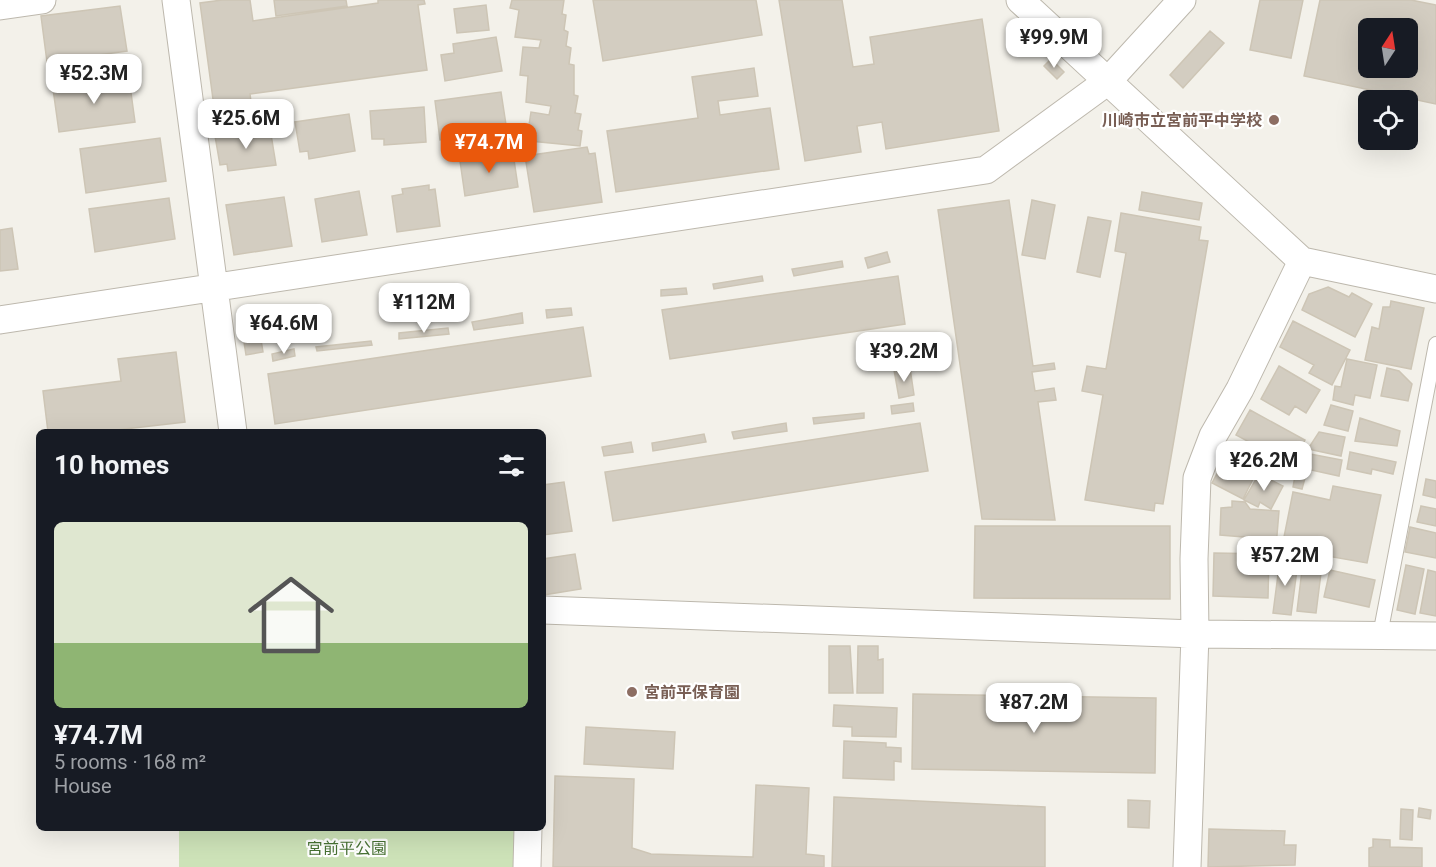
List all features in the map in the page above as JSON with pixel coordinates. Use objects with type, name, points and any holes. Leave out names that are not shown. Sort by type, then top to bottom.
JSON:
[{"type":"street","points":[[0,6],[42,0]]},
{"type":"street","points":[[176,0],[212,287],[233,429]]},
{"type":"street","points":[[1020,0],[1302,261],[1436,289]]},
{"type":"street","points":[[0,320],[986,170],[1108,81],[1182,0]]},
{"type":"street","points":[[1187,867],[1196,634],[1194,559],[1197,478],[1213,436],[1240,389],[1302,261]]},
{"type":"street","points":[[546,610],[1196,634],[1436,636]]},
{"type":"street","points":[[527,867],[528,831]]},
{"type":"lane","points":[[1380,635],[1436,344]]},
{"type":"green space","name":"宮前平公園","points":[[179,831],[514,831],[514,867],[179,867]]},
{"type":"building","points":[[250,0],[253,21],[378,3],[378,0],[424,0],[425,4],[418,5],[427,70],[250,94],[252,109],[215,114],[200,3]]},
{"type":"building","points":[[274,0],[346,0],[347,6],[276,16]]},
{"type":"building","points":[[512,0],[564,0],[562,14],[566,15],[564,30],[568,32],[566,46],[571,48],[569,64],[574,65],[574,95],[578,96],[575,113],[581,114],[578,130],[582,131],[580,146],[530,141],[531,112],[549,115],[551,106],[526,102],[528,76],[520,75],[523,47],[539,48],[541,40],[515,37],[519,10],[510,8]]},
{"type":"building","points":[[593,0],[756,0],[762,35],[603,61]]},
{"type":"building","points":[[779,0],[842,0],[853,67],[874,64],[870,37],[982,19],[999,131],[886,149],[882,122],[857,126],[861,152],[805,161]]},
{"type":"building","points":[[1260,0],[1303,0],[1291,58],[1250,50]]},
{"type":"building","points":[[1320,0],[1411,0],[1436,5],[1436,104],[1418,100],[1418,90],[1370,90],[1304,76]]},
{"type":"building","points":[[486,5],[489,30],[457,33],[454,9]]},
{"type":"building","points":[[120,6],[127,51],[47,62],[41,16]]},
{"type":"building","points":[[1210,31],[1224,43],[1183,88],[1170,75]]},
{"type":"building","points":[[496,37],[502,71],[445,81],[441,55],[454,53],[453,44]]},
{"type":"building","points":[[1051,59],[1064,72],[1057,79],[1044,66]]},
{"type":"building","points":[[754,68],[758,96],[718,101],[720,115],[770,108],[779,169],[616,192],[607,131],[698,118],[692,77]]},
{"type":"building","points":[[129,78],[135,122],[59,132],[53,89]]},
{"type":"building","points":[[501,92],[507,131],[440,140],[435,101]]},
{"type":"building","points":[[424,107],[426,142],[384,145],[384,139],[372,139],[370,111]]},
{"type":"building","points":[[349,114],[355,151],[309,159],[308,151],[300,152],[295,122]]},
{"type":"building","points":[[270,128],[276,165],[228,171],[227,164],[220,165],[215,136]]},
{"type":"building","points":[[160,138],[166,181],[86,193],[80,149]]},
{"type":"building","points":[[587,147],[589,154],[595,153],[602,202],[534,212],[525,156]]},
{"type":"building","points":[[513,153],[518,187],[465,196],[460,161]]},
{"type":"building","points":[[429,185],[429,190],[435,189],[440,226],[397,232],[392,196],[403,194],[402,189]]},
{"type":"building","points":[[359,191],[367,235],[322,242],[315,199]]},
{"type":"building","points":[[1142,192],[1202,203],[1199,220],[1139,210]]},
{"type":"building","points":[[284,197],[292,246],[234,255],[226,205]]},
{"type":"building","points":[[169,198],[175,239],[95,252],[89,209]]},
{"type":"building","points":[[1009,200],[1033,366],[1054,363],[1055,369],[1032,372],[1035,391],[1054,388],[1056,400],[1038,402],[1055,520],[982,519],[938,210]]},
{"type":"building","points":[[1032,200],[1055,205],[1045,259],[1022,255]]},
{"type":"building","points":[[1121,213],[1201,227],[1199,240],[1208,241],[1163,504],[1155,503],[1154,511],[1085,500],[1103,395],[1082,391],[1087,366],[1106,369],[1126,253],[1115,251]]},
{"type":"building","points":[[1088,217],[1111,221],[1100,277],[1077,272]]},
{"type":"building","points":[[12,228],[18,269],[0,271],[0,230]]},
{"type":"building","points":[[887,252],[890,262],[868,268],[865,258]]},
{"type":"building","points":[[842,261],[843,267],[794,276],[792,269]]},
{"type":"building","points":[[762,276],[763,281],[714,289],[713,284]]},
{"type":"building","points":[[898,276],[905,324],[670,359],[662,310]]},
{"type":"building","points":[[1328,287],[1349,297],[1352,293],[1372,304],[1355,337],[1302,310],[1309,294]]},
{"type":"building","points":[[686,288],[687,294],[661,296],[661,290]]},
{"type":"building","points":[[1391,301],[1424,308],[1411,369],[1365,360],[1372,327],[1379,329],[1383,307],[1390,307]]},
{"type":"building","points":[[571,308],[572,315],[547,318],[546,310]]},
{"type":"building","points":[[522,313],[523,323],[474,330],[472,322]]},
{"type":"building","points":[[257,315],[263,352],[246,355],[240,317]]},
{"type":"building","points":[[1293,321],[1350,350],[1332,385],[1309,373],[1314,365],[1280,347]]},
{"type":"building","points":[[583,327],[591,376],[275,424],[268,374]]},
{"type":"building","points":[[448,328],[449,334],[399,339],[399,333]]},
{"type":"building","points":[[371,341],[372,345],[317,351],[316,347]]},
{"type":"building","points":[[294,349],[295,356],[273,361],[272,354]]},
{"type":"building","points":[[176,352],[185,422],[125,429],[48,429],[43,391],[121,381],[118,359]]},
{"type":"building","points":[[1347,359],[1377,365],[1370,398],[1355,395],[1353,405],[1333,400],[1335,386],[1341,387]]},
{"type":"building","points":[[1279,366],[1320,390],[1306,413],[1295,406],[1289,415],[1261,399]]},
{"type":"building","points":[[910,368],[914,395],[899,398],[894,370]]},
{"type":"building","points":[[1387,368],[1399,371],[1412,384],[1408,401],[1381,396]]},
{"type":"building","points":[[913,403],[914,411],[892,414],[891,406]]},
{"type":"building","points":[[1331,405],[1353,411],[1348,431],[1324,425]]},
{"type":"building","points":[[1250,410],[1305,440],[1294,460],[1279,453],[1269,472],[1252,463],[1254,457],[1249,455],[1255,445],[1236,435]]},
{"type":"building","points":[[864,413],[864,418],[814,424],[813,418]]},
{"type":"building","points":[[1360,418],[1400,431],[1397,446],[1355,441]]},
{"type":"building","points":[[786,423],[787,431],[734,439],[732,432]]},
{"type":"building","points":[[920,423],[928,471],[613,521],[605,472]]},
{"type":"building","points":[[1319,432],[1345,437],[1341,456],[1308,449]]},
{"type":"building","points":[[704,434],[706,442],[653,451],[652,443]]},
{"type":"building","points":[[631,442],[633,452],[604,456],[602,447]]},
{"type":"building","points":[[1350,452],[1396,462],[1393,474],[1372,469],[1371,474],[1347,469]]},
{"type":"building","points":[[1305,453],[1342,460],[1339,476],[1302,468]]},
{"type":"building","points":[[1226,457],[1256,473],[1243,499],[1212,483]]},
{"type":"building","points":[[1259,474],[1283,486],[1271,509],[1260,502],[1258,507],[1244,500]]},
{"type":"building","points":[[1295,476],[1305,478],[1302,489],[1293,487]]},
{"type":"building","points":[[1426,479],[1436,481],[1436,498],[1423,495]]},
{"type":"building","points":[[564,482],[572,531],[546,535],[546,485]]},
{"type":"building","points":[[1333,486],[1381,495],[1367,563],[1327,556],[1329,546],[1284,537],[1293,492],[1330,500]]},
{"type":"building","points":[[1232,501],[1245,502],[1250,509],[1279,511],[1276,547],[1244,546],[1244,537],[1220,535],[1221,508],[1232,507]]},
{"type":"building","points":[[1421,506],[1436,509],[1436,526],[1417,522]]},
{"type":"building","points":[[975,526],[1170,526],[1170,599],[974,598]]},
{"type":"building","points":[[1410,527],[1436,533],[1436,558],[1405,552]]},
{"type":"building","points":[[1214,553],[1269,554],[1268,598],[1213,596]]},
{"type":"building","points":[[575,554],[581,589],[546,595],[546,559]]},
{"type":"building","points":[[1280,559],[1298,562],[1291,615],[1273,613]]},
{"type":"building","points":[[1303,562],[1322,565],[1316,613],[1297,611]]},
{"type":"building","points":[[1406,565],[1424,569],[1415,614],[1397,610]]},
{"type":"building","points":[[1330,570],[1375,580],[1369,607],[1324,597]]},
{"type":"building","points":[[1428,570],[1436,572],[1436,616],[1420,613]]},
{"type":"building","points":[[829,646],[850,646],[853,693],[829,693]]},
{"type":"building","points":[[858,646],[878,646],[878,660],[883,659],[883,693],[857,693]]},
{"type":"building","points":[[913,694],[1156,698],[1155,773],[912,769]]},
{"type":"building","points":[[834,705],[897,708],[896,737],[852,736],[852,727],[833,726]]},
{"type":"building","points":[[586,727],[675,732],[673,769],[584,764]]},
{"type":"building","points":[[844,741],[886,743],[886,747],[901,748],[901,762],[894,761],[894,780],[843,778]]},
{"type":"building","points":[[555,776],[634,779],[632,848],[651,854],[753,857],[756,785],[809,788],[806,854],[824,856],[824,867],[553,867]]},
{"type":"building","points":[[834,797],[1045,807],[1045,867],[832,867]]},
{"type":"building","points":[[1128,800],[1150,801],[1149,828],[1128,827]]},
{"type":"building","points":[[1419,808],[1431,810],[1430,819],[1418,817]]},
{"type":"building","points":[[1401,809],[1413,810],[1412,840],[1400,839]]},
{"type":"building","points":[[1209,829],[1285,831],[1284,845],[1296,845],[1295,865],[1208,867]]},
{"type":"building","points":[[1373,839],[1390,840],[1390,847],[1422,848],[1422,867],[1369,867],[1369,848],[1373,847]]},
{"type":"place","name":"川崎市立宮前平中学校","points":[[1274,120]]},
{"type":"place","name":"宮前平保育園","points":[[632,692]]}]
